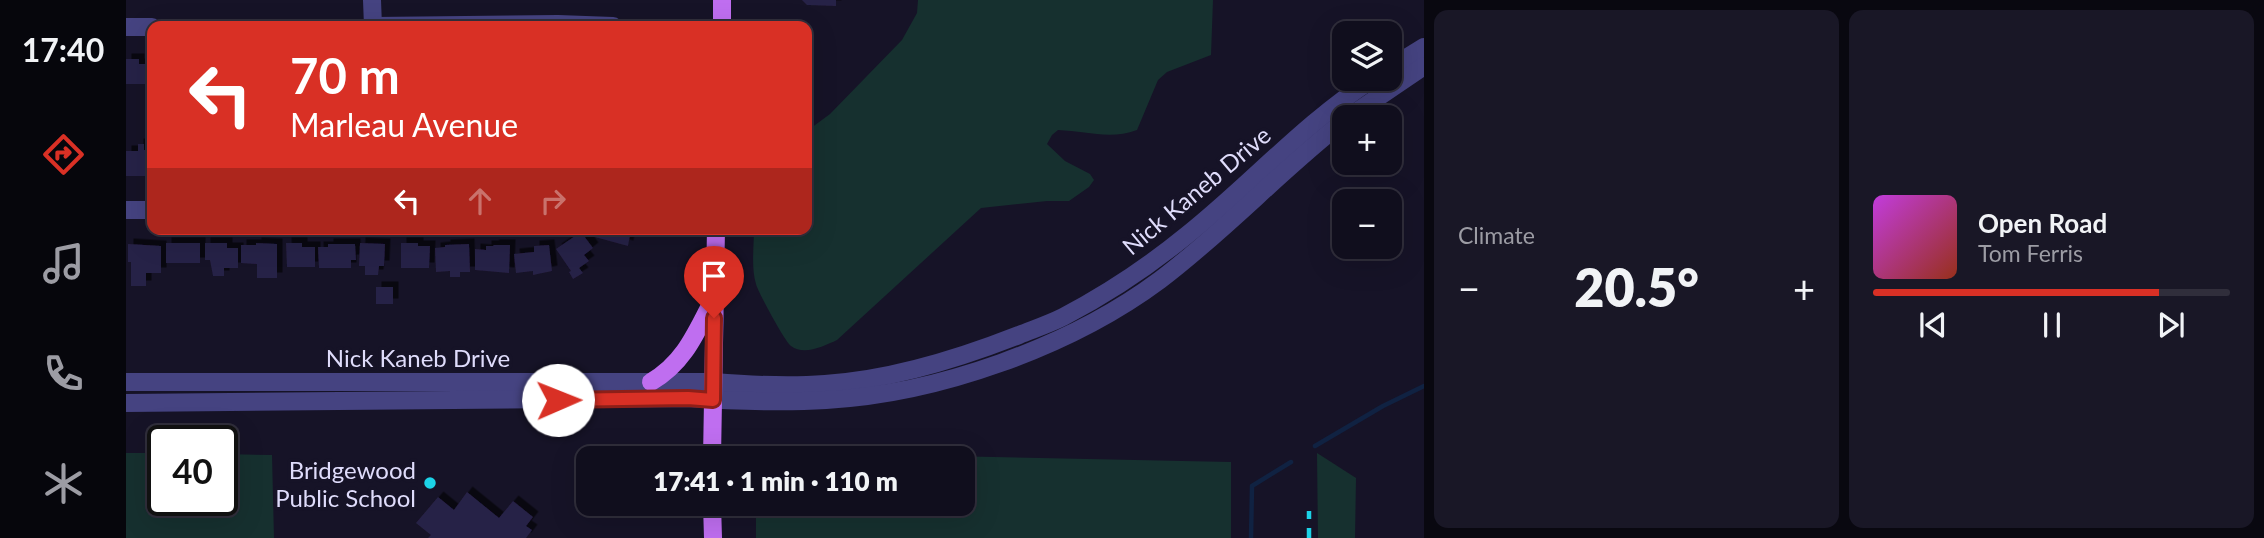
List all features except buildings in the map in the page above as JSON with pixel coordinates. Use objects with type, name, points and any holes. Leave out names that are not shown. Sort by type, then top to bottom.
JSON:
[{"type":"main road","points":[[722,0],[722,21]]},
{"type":"main road","points":[[712,446],[716,235]]},
{"type":"main road","points":[[651,382],[667,373],[677,363],[692,341],[714,297]]},
{"type":"main road","points":[[712,516],[713,538]]},
{"type":"street","points":[[372,0],[373,21]]},
{"type":"street","points":[[126,27],[147,27]]},
{"type":"street","points":[[1402,61],[1424,47]]},
{"type":"street","points":[[1367,105],[1424,66]]},
{"type":"street","name":"Nick Kaneb Drive","points":[[126,403],[688,398],[713,391],[827,384],[883,376],[938,363],[997,344],[1062,317],[1127,279],[1187,235],[1355,91]]},
{"type":"street","name":"Nick Kaneb Drive","points":[[126,382],[651,382],[713,391],[827,400],[887,393],[957,378],[1027,354],[1107,313],[1157,282],[1211,240],[1332,131]]},
{"type":"street","points":[[126,210],[147,210]]},
{"type":"green space","points":[[918,0],[1213,0],[1211,55],[1167,72],[1158,80],[1137,130],[1108,135],[1058,130],[1052,135],[1047,144],[1065,161],[1090,174],[1094,180],[1089,187],[1069,201],[981,208],[837,340],[814,349],[796,349],[783,336],[756,284],[753,264],[754,235],[812,235],[812,127],[830,114],[902,40],[917,13]]},
{"type":"green space","points":[[126,453],[147,453],[147,516],[238,516],[238,454],[272,455],[274,538],[126,538]]},
{"type":"green space","points":[[1317,453],[1356,478],[1355,538],[1318,538]]},
{"type":"green space","points":[[975,457],[1231,462],[1231,538],[756,538],[756,516],[975,516]]},
{"type":"waterway","points":[[1315,446],[1383,406],[1424,386]]},
{"type":"waterway","points":[[1251,538],[1252,486],[1291,462]]},
{"type":"railway","points":[[1309,511],[1309,538]]},
{"type":"place","name":"Bridgewood Public School","points":[[430,483]]},
{"type":"route","points":[[558,400],[713,400],[714,318]]}]
